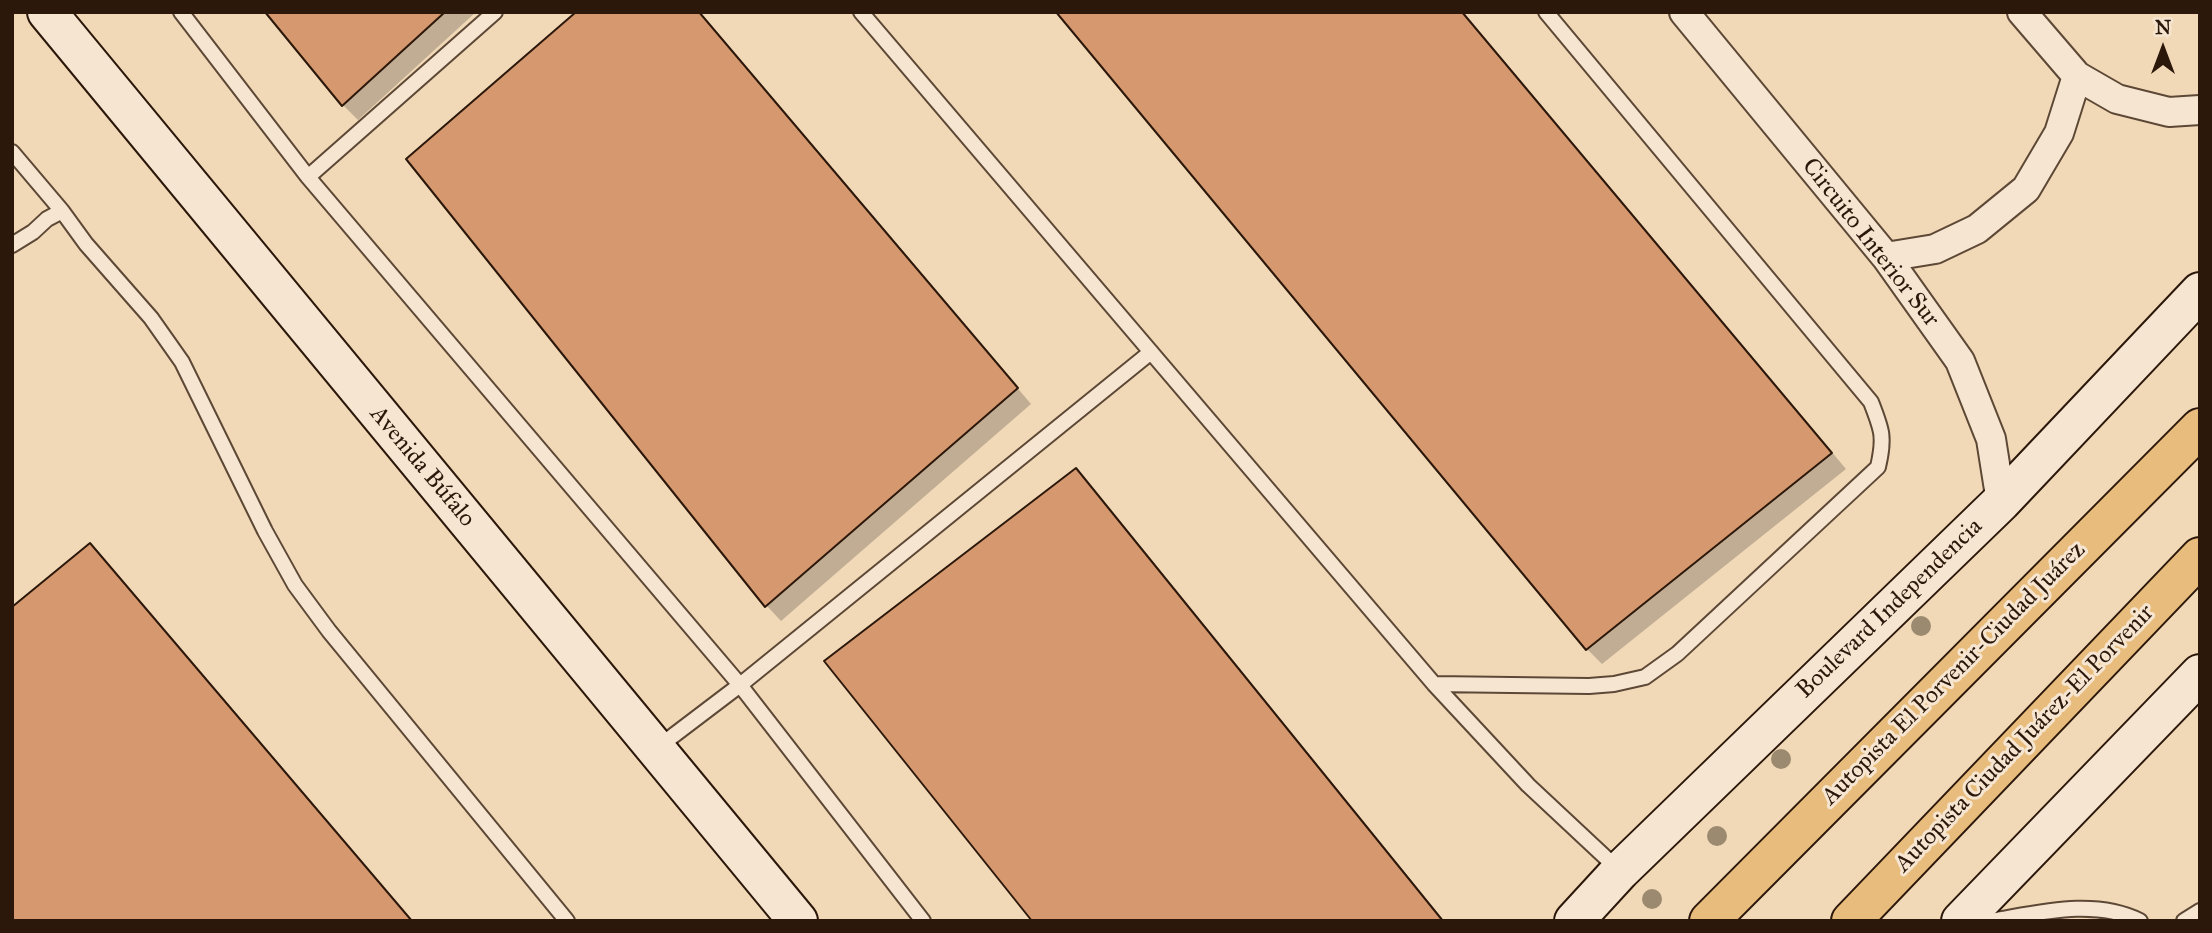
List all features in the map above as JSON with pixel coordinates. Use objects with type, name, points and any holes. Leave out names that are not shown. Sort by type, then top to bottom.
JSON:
[{"type":"highway","name":"Autopista El Porvenir-Ciudad Juárez","points":[[1709,921],[2200,428]]},
{"type":"highway","name":"Autopista Ciudad Juárez-El Porvenir","points":[[1851,921],[2200,557]]},
{"type":"main road","name":"Avenida Búfalo","points":[[47,12],[798,921]]},
{"type":"main road","name":"Boulevard Independencia","points":[[1574,921],[1620,871],[2001,502],[2200,292]]},
{"type":"main road","points":[[1961,921],[2200,674]]},
{"type":"street","name":"Circuito Interior Sur","points":[[1684,12],[1886,257],[1960,361],[1991,439],[2001,502]]},
{"type":"street","points":[[2022,12],[2077,76],[2117,99],[2169,112],[2200,110]]},
{"type":"street","points":[[1886,257],[1935,249],[1977,229],[2026,189],[2059,133],[2077,76]]},
{"type":"lane","points":[[181,12],[308,177],[740,685],[923,921]]},
{"type":"lane","points":[[308,177],[495,12]]},
{"type":"lane","points":[[861,12],[1434,684],[1528,785],[1620,871]]},
{"type":"lane","points":[[1434,684],[1588,686],[1645,677],[1677,653],[1878,467],[1883,443],[1871,402],[1546,12]]},
{"type":"lane","points":[[12,152],[86,244],[151,318],[182,362],[265,531],[295,585],[329,631],[567,921]]},
{"type":"lane","points":[[12,245],[62,211]]},
{"type":"lane","points":[[656,749],[740,685],[1151,352]]},
{"type":"lane","points":[[1991,921],[2069,909],[2125,913],[2140,921]]},
{"type":"lane","points":[[2184,921],[2200,911]]},
{"type":"building","points":[[265,12],[445,12],[342,106]]},
{"type":"building","points":[[576,12],[699,12],[1018,388],[765,607],[406,159]]},
{"type":"building","points":[[1056,12],[1462,12],[1832,453],[1586,650]]},
{"type":"building","points":[[1076,468],[1443,921],[1032,921],[824,661]]},
{"type":"building","points":[[90,543],[412,921],[12,921],[12,607]]}]
